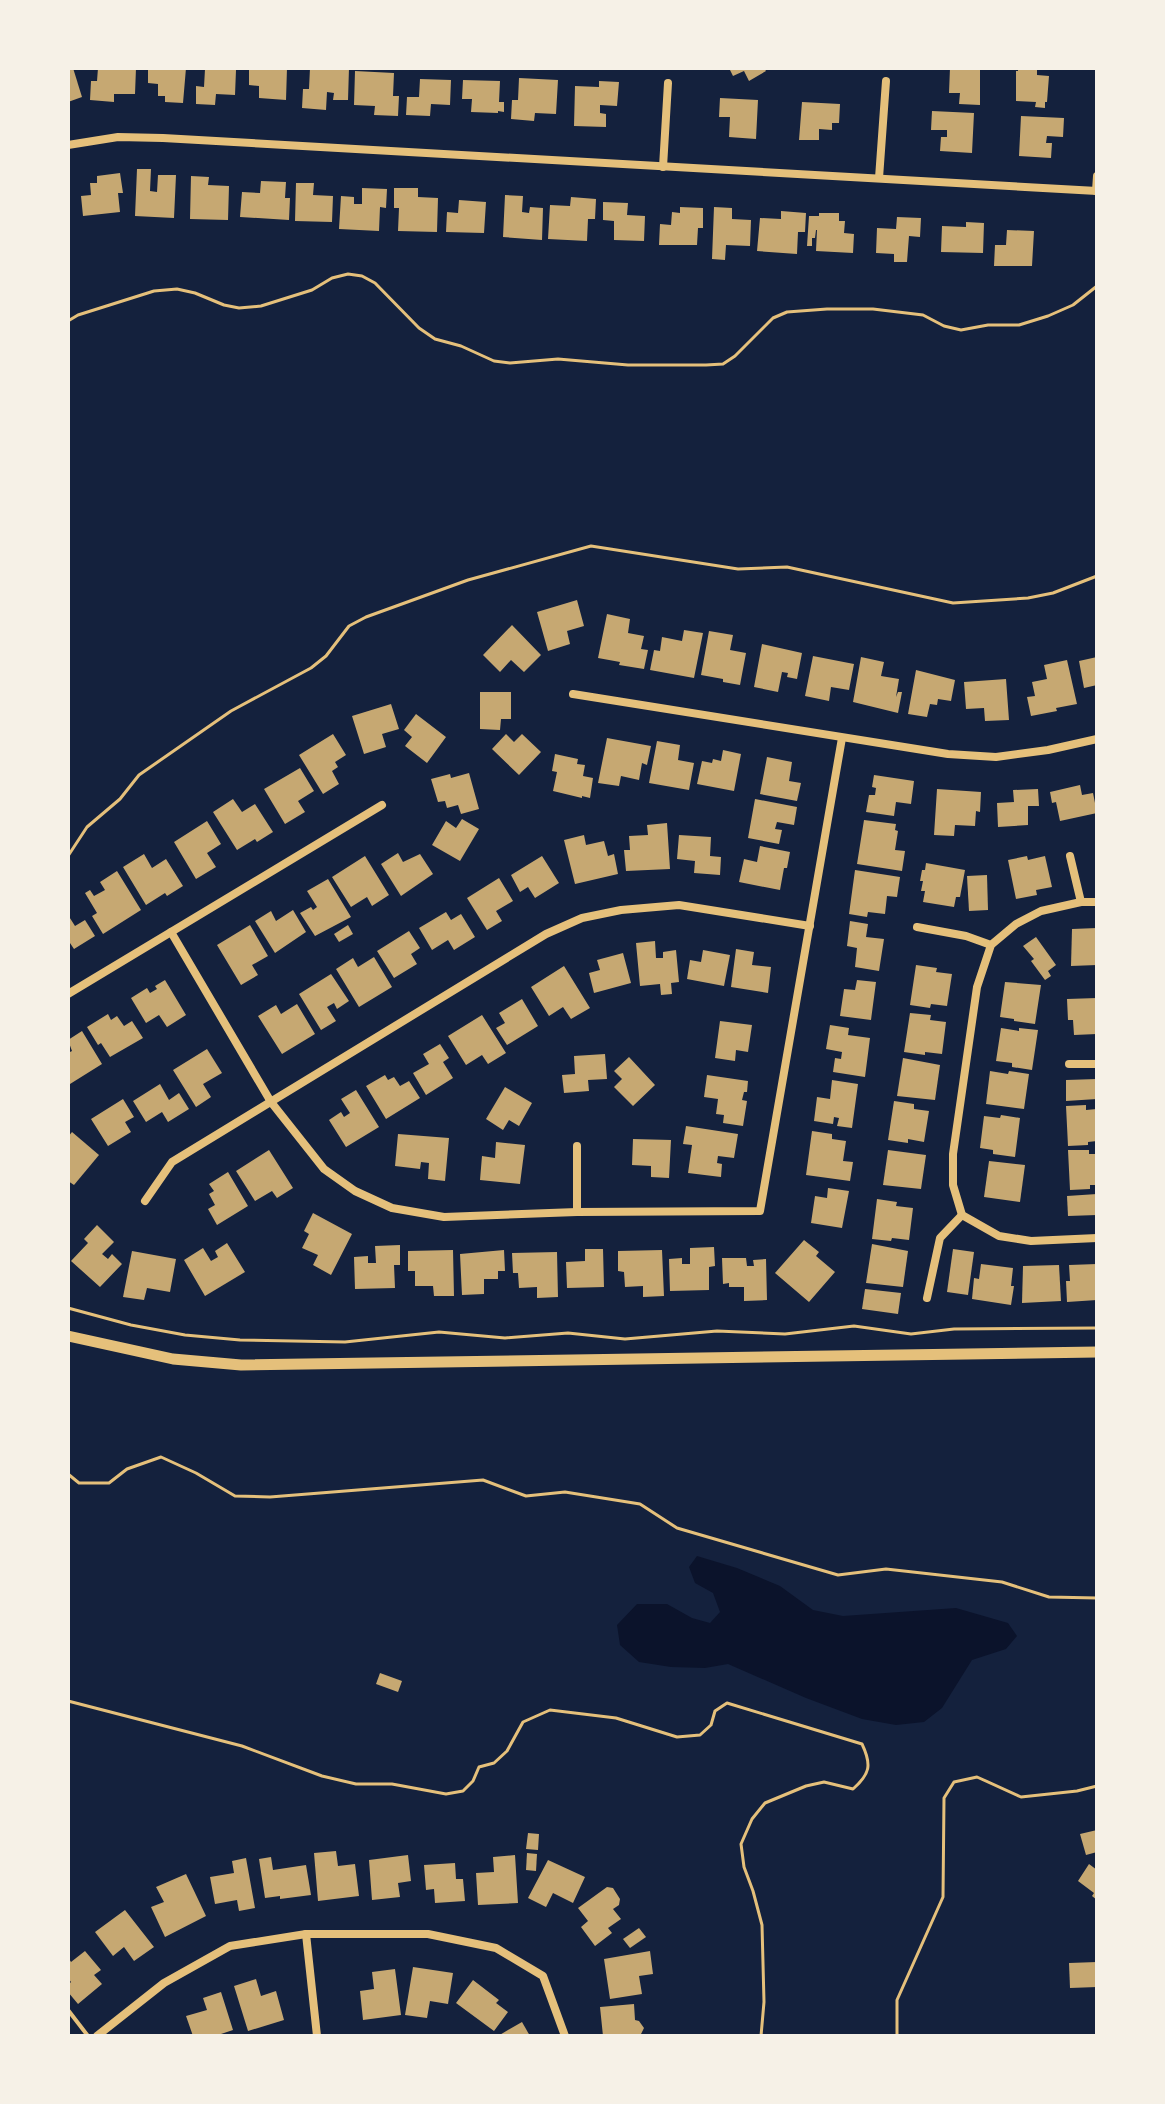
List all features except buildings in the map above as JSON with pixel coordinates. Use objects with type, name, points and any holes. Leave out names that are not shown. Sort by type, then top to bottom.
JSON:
[{"type":"street","points":[[879,178],[886,81]]},
{"type":"street","points":[[663,167],[668,83]]},
{"type":"street","points":[[68,145],[118,137],[163,138],[1096,191],[1097,176]]},
{"type":"street","points":[[573,694],[948,754],[996,757],[1097,739]]},
{"type":"street","points":[[171,932],[271,1102],[324,1169],[355,1191],[392,1208],[444,1217],[577,1212],[760,1211],[842,738]]},
{"type":"street","points":[[68,994],[382,805]]},
{"type":"street","points":[[1070,856],[1081,902]]},
{"type":"street","points":[[1097,902],[1081,902],[1041,911],[1016,924],[991,945],[977,987],[953,1154],[953,1185],[962,1215],[999,1236],[1031,1241],[1097,1238]]},
{"type":"street","points":[[145,1201],[172,1162],[546,934],[582,918],[621,910],[679,905],[810,926]]},
{"type":"street","points":[[917,927],[966,936],[991,945]]},
{"type":"street","points":[[1069,1064],[1097,1064]]},
{"type":"street","points":[[577,1146],[577,1212]]},
{"type":"street","points":[[927,1298],[940,1238],[962,1215]]},
{"type":"street","points":[[68,1336],[173,1359],[241,1365],[1097,1352]]},
{"type":"street","points":[[306,1934],[317,2036]]},
{"type":"street","points":[[97,2036],[164,1983],[230,1946],[306,1934],[428,1934],[496,1948],[543,1976],[565,2036]]},
{"type":"lane","points":[[68,2010],[88,2036]]},
{"type":"path","points":[[68,321],[154,291],[177,289],[224,305],[239,308],[261,306],[312,290],[332,278],[348,274],[362,276],[375,283],[419,328],[435,339],[461,346],[494,361],[510,363],[558,359],[628,365],[706,365],[723,364],[773,318],[787,312],[873,309],[923,315],[944,326],[961,330],[988,325],[1019,325],[1048,316],[1073,305],[1097,286]]},
{"type":"path","points":[[68,856],[87,827],[120,799],[139,775],[231,711],[311,668],[326,656],[349,626],[468,580],[591,546],[738,569],[787,567],[953,603],[1028,598],[1053,593],[1097,576]]},
{"type":"path","points":[[68,1308],[185,1335],[345,1342],[439,1332],[505,1338],[568,1333],[625,1339],[717,1331],[785,1334],[854,1326],[911,1334],[954,1329],[1097,1328]]},
{"type":"path","points":[[68,1474],[79,1483],[109,1483],[127,1469],[161,1457],[235,1496],[270,1497],[483,1480],[526,1496],[565,1492],[640,1504],[677,1528],[838,1575],[886,1569],[1002,1582],[1049,1597],[1097,1598]]},
{"type":"path","points":[[68,1701],[242,1746],[322,1776],[356,1784],[392,1784],[446,1794],[463,1791],[473,1781],[479,1767],[494,1763],[507,1751],[523,1722],[550,1710],[616,1718],[677,1737],[700,1735],[711,1725],[715,1711],[727,1703],[862,1744],[869,1758],[865,1778],[853,1789],[824,1782],[765,1803],[752,1819],[741,1844],[744,1867],[762,1925],[764,2002],[761,2036]]},
{"type":"path","points":[[897,2036],[897,2000],[943,1897],[944,1798],[954,1782],[977,1777],[1021,1797],[1097,1786]]},
{"type":"water","points":[[697,1556],[780,1586],[813,1610],[843,1616],[956,1608],[1008,1623],[1017,1636],[1006,1649],[972,1660],[942,1708],[924,1722],[896,1725],[862,1719],[728,1664],[705,1668],[639,1662],[620,1645],[617,1625],[637,1604],[667,1604],[692,1618],[710,1623],[720,1612],[713,1593],[695,1583],[689,1567]]}]
